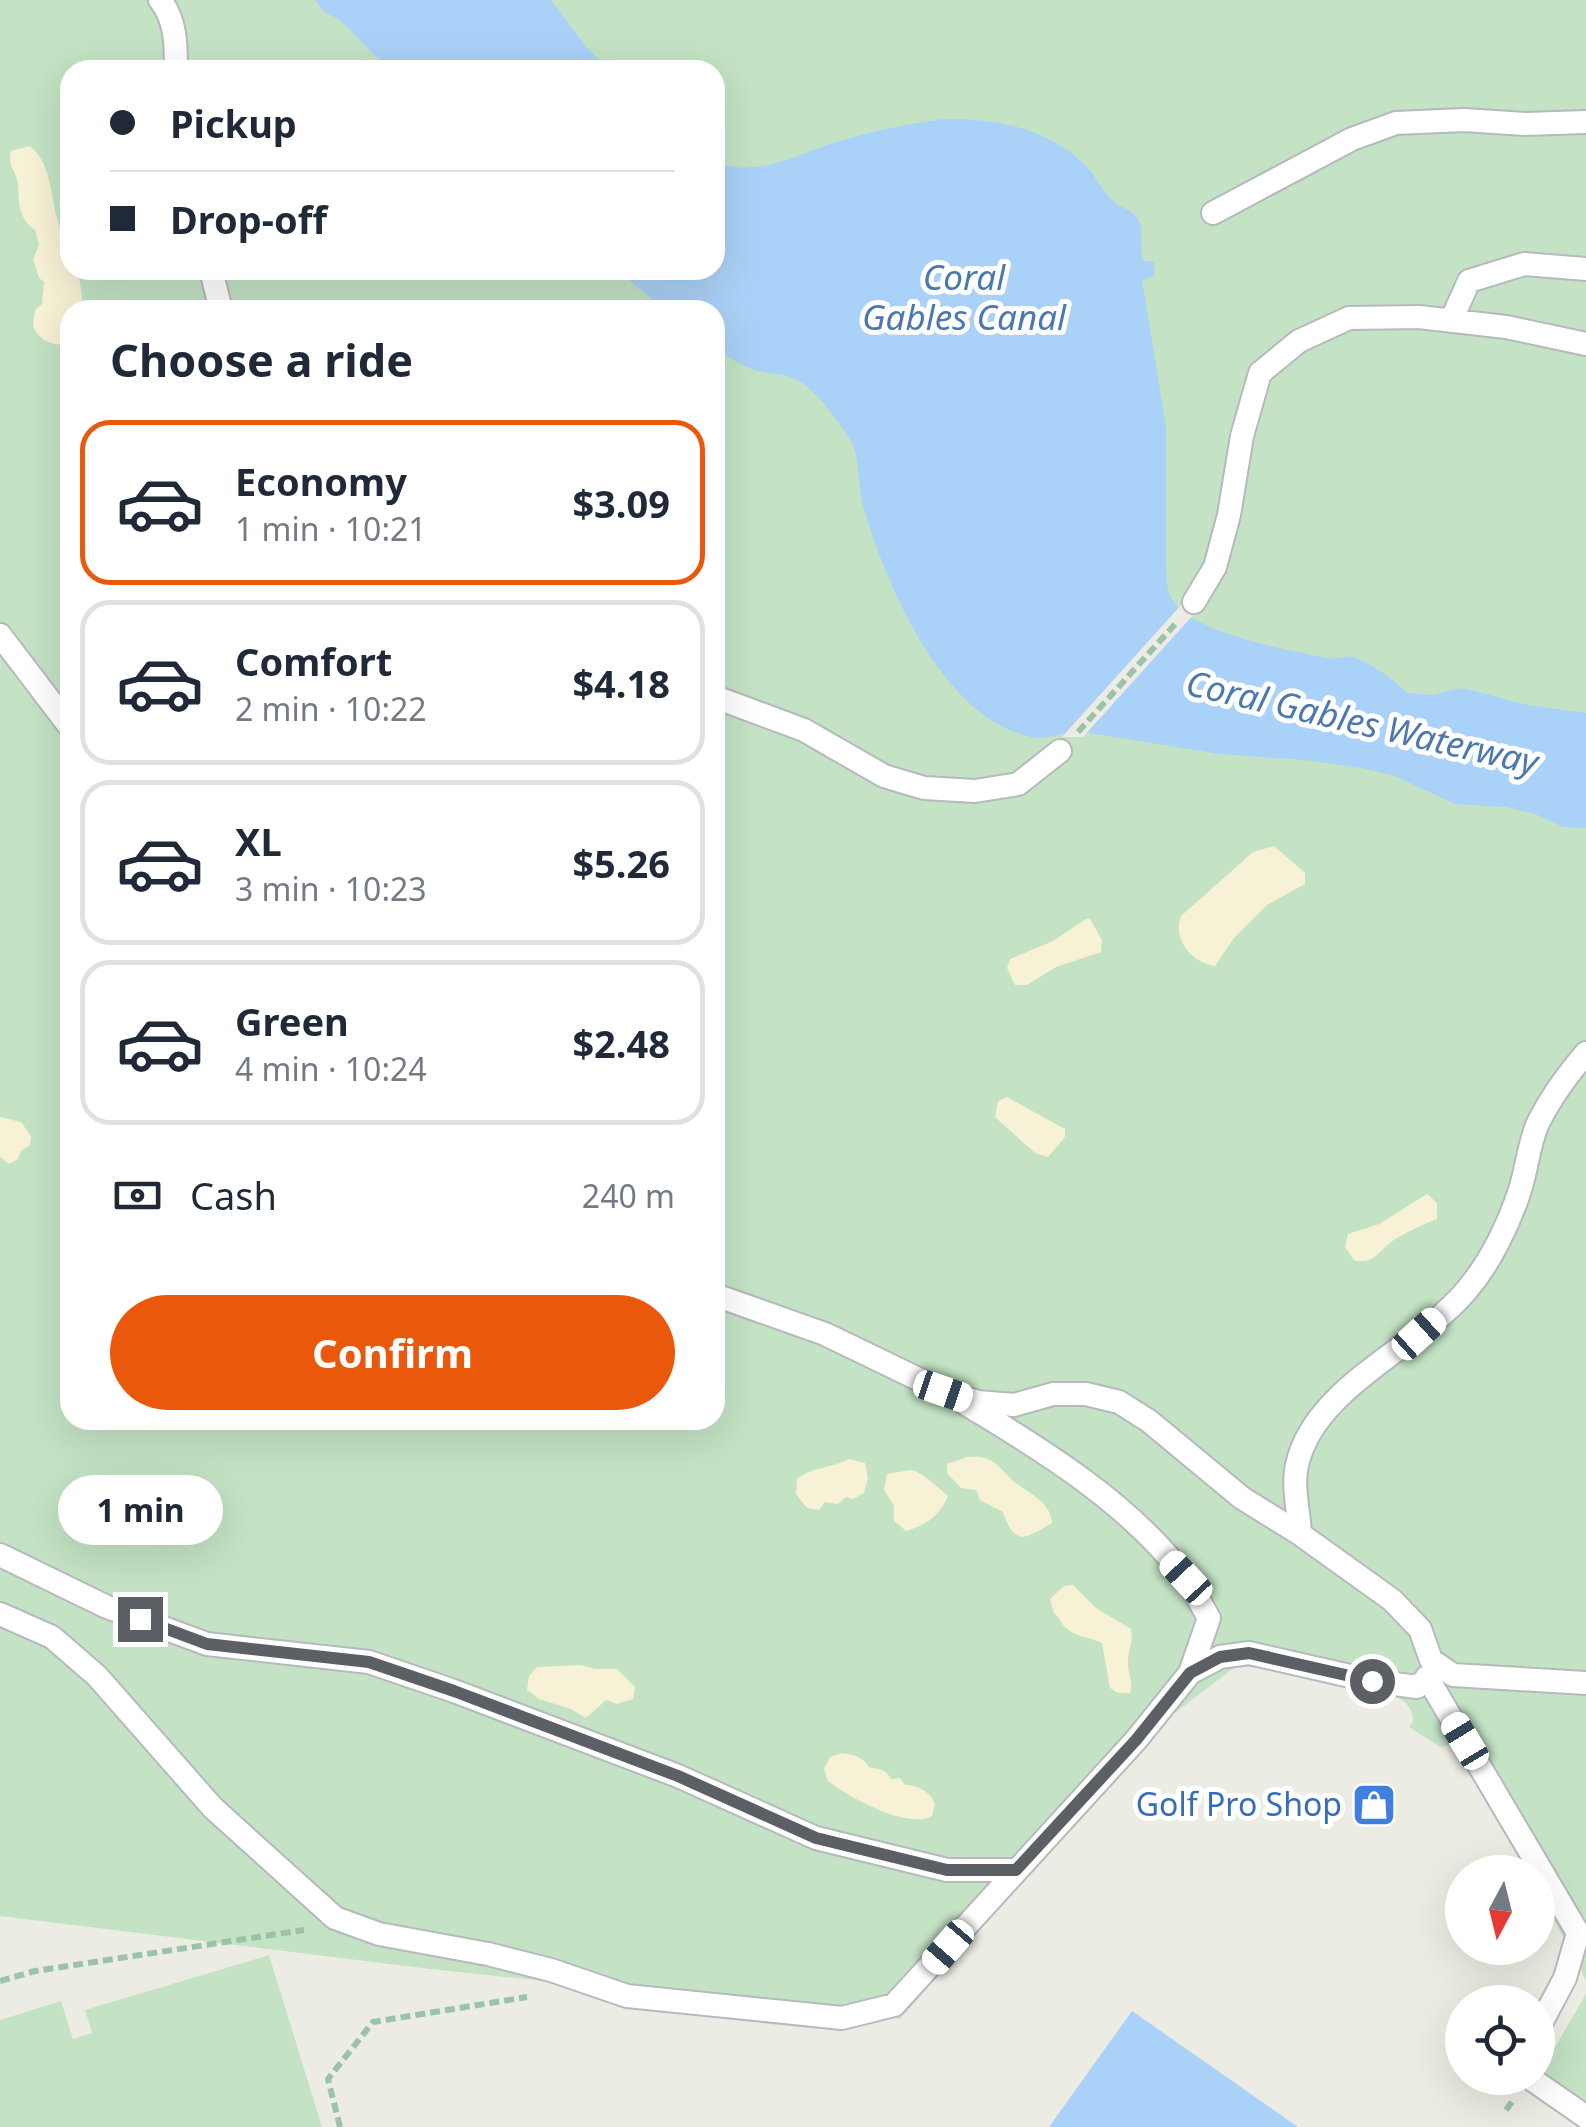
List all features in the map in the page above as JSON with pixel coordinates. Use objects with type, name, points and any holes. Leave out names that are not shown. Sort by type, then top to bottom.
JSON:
[{"type":"lane","points":[[160,0],[167,8],[176,38],[176,60]]},
{"type":"lane","points":[[1213,213],[1352,139],[1396,123],[1586,122]]},
{"type":"lane","points":[[1451,320],[1469,281],[1524,264],[1586,269]]},
{"type":"lane","points":[[1194,602],[1220,549],[1242,436],[1260,372],[1299,341],[1349,318],[1419,316],[1506,327],[1586,344]]},
{"type":"lane","points":[[0,635],[60,714]]},
{"type":"lane","points":[[725,701],[804,730],[884,776],[924,788],[975,791],[1018,784],[1060,751]]},
{"type":"lane","points":[[1300,1534],[1296,1466],[1310,1432],[1338,1398],[1466,1292],[1498,1242],[1520,1192],[1537,1126],[1564,1078],[1586,1054]]},
{"type":"lane","points":[[0,1614],[52,1637],[97,1676],[214,1808],[335,1918],[380,1934],[551,1970],[628,1996],[842,2018],[894,2005],[1136,1740],[1190,1673],[1208,1618],[1186,1578],[1138,1526],[1009,1430],[943,1391],[825,1334],[725,1299]]},
{"type":"lane","points":[[943,1391],[978,1402],[1014,1405],[1053,1394],[1086,1394],[1118,1402],[1149,1421],[1242,1498],[1392,1600],[1420,1628],[1434,1672],[1578,1933],[1555,1997]]},
{"type":"lane","points":[[0,1554],[107,1606],[207,1644],[369,1662],[454,1691],[678,1776],[816,1838],[947,1870],[1016,1870]]},
{"type":"lane","points":[[1190,1673],[1220,1657],[1249,1653],[1416,1687],[1434,1672],[1586,1682]]},
{"type":"lane","points":[[1554,2095],[1586,2117]]},
{"type":"path","points":[[1060,751],[1194,602]]},
{"type":"path","points":[[0,1981],[35,1971],[346,1922]]},
{"type":"path","points":[[340,2127],[328,2079],[373,2022],[542,1995]]},
{"type":"green space","points":[[0,0],[1586,0],[1586,1982],[1555,1922],[1555,1855],[1518,1855],[1452,1745],[1440,1747],[1409,1727],[1413,1722],[1410,1709],[1395,1696],[1254,1661],[1231,1670],[1167,1719],[900,2019],[422,1968],[0,1916]]},
{"type":"green space","points":[[269,1955],[322,2127],[0,2127],[0,2020],[61,2001],[73,2039],[92,2033],[85,2010]]},
{"type":"green space","points":[[1586,1994],[1586,2103],[1555,2083],[1555,2047]]},
{"type":"sand","points":[[30,146],[45,168],[60,226],[60,280],[80,280],[82,300],[60,300],[60,344],[43,339],[33,326],[35,310],[42,304],[44,282],[33,259],[39,245],[35,230],[22,215],[11,151]]},
{"type":"sand","points":[[1274,846],[1305,873],[1305,884],[1267,905],[1234,938],[1215,966],[1199,960],[1182,941],[1181,916],[1253,852]]},
{"type":"sand","points":[[1090,919],[1102,940],[1101,952],[1056,967],[1027,985],[1015,985],[1007,968],[1010,959],[1053,941]]},
{"type":"sand","points":[[1007,1097],[1065,1129],[1065,1137],[1048,1157],[1035,1153],[995,1117],[998,1101]]},
{"type":"sand","points":[[0,1117],[21,1122],[31,1136],[30,1145],[9,1164],[0,1157]]},
{"type":"sand","points":[[1427,1194],[1437,1203],[1437,1219],[1397,1238],[1373,1258],[1354,1260],[1345,1247],[1348,1234],[1379,1224]]},
{"type":"sand","points":[[982,1457],[995,1463],[1047,1508],[1052,1523],[1028,1536],[1017,1535],[1003,1512],[980,1500],[976,1490],[961,1488],[947,1473],[947,1464]]},
{"type":"sand","points":[[849,1459],[865,1463],[868,1478],[864,1493],[853,1499],[846,1497],[838,1504],[825,1502],[819,1510],[807,1508],[796,1494],[797,1479]]},
{"type":"sand","points":[[911,1470],[948,1496],[932,1519],[906,1531],[894,1521],[894,1506],[884,1490],[887,1474]]},
{"type":"sand","points":[[1073,1585],[1096,1608],[1131,1629],[1130,1693],[1110,1688],[1102,1643],[1073,1632],[1054,1613],[1050,1599],[1064,1586]]},
{"type":"sand","points":[[580,1665],[617,1669],[635,1687],[633,1699],[617,1704],[606,1700],[586,1718],[527,1690],[529,1676],[537,1667]]},
{"type":"sand","points":[[842,1753],[858,1757],[891,1779],[900,1778],[905,1785],[927,1793],[935,1804],[932,1816],[897,1816],[836,1787],[828,1781],[824,1769],[830,1757]]},
{"type":"water","points":[[315,0],[551,0],[599,60],[379,60],[342,22],[322,10]]},
{"type":"water","name":"Coral Gables Canal","points":[[943,119],[1001,123],[1038,134],[1087,167],[1111,199],[1140,223],[1144,261],[1155,262],[1154,276],[1142,280],[1166,427],[1166,572],[1174,602],[1203,623],[1244,639],[1326,658],[1356,658],[1407,693],[1431,695],[1462,688],[1528,705],[1586,713],[1586,828],[1563,827],[1506,807],[1455,804],[1395,776],[1362,768],[1220,754],[1083,732],[1031,737],[999,725],[970,704],[945,676],[902,608],[863,505],[853,445],[827,407],[795,379],[749,368],[725,354],[725,300],[653,300],[629,280],[725,280],[725,165],[765,166],[855,136]]},
{"type":"water","points":[[1132,2011],[1298,2127],[1049,2127]]},
{"type":"pier","points":[[1182,604],[1195,613],[1083,737],[1062,737]]},
{"type":"place","name":"Golf Pro Shop","points":[[1374,1805]]},
{"type":"route","points":[[140,1619],[207,1644],[369,1662],[678,1776],[816,1838],[947,1870],[1016,1870],[1136,1740],[1190,1673],[1220,1657],[1249,1653],[1372,1681]]},
{"type":"water label","name":"Coral Gables Waterway","points":[[1362,723]]}]
